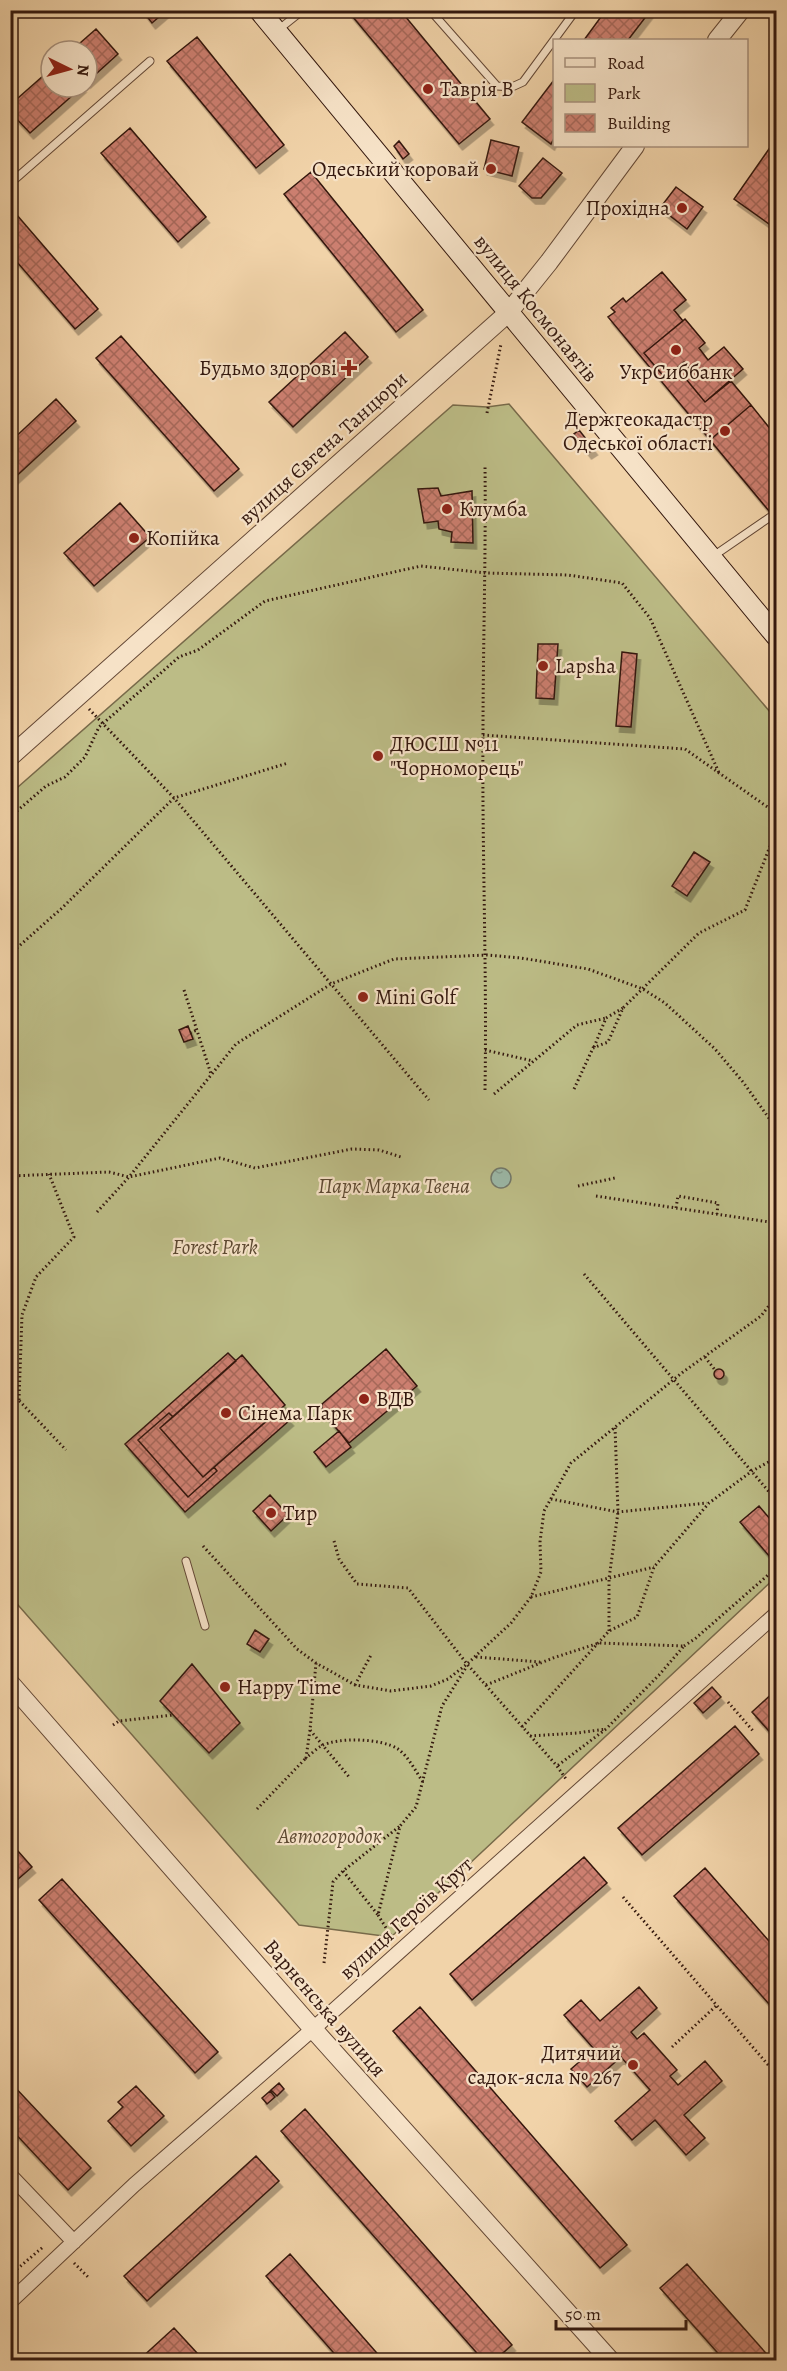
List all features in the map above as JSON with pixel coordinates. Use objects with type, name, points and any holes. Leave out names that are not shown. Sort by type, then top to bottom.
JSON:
[{"type":"main road","name":"вулиця Космонавтів","points":[[259,10],[710,559],[777,636]]},
{"type":"street","points":[[718,39],[741,10]]},
{"type":"street","name":"вулиця Євгена Танцюри","points":[[10,757],[508,313],[634,147]]},
{"type":"street","name":"вулиця Героїв Крут","points":[[10,2302],[175,2149],[313,2029],[777,1614]]},
{"type":"street","name":"Варненська вулиця","points":[[10,1683],[313,2029],[610,2361]]},
{"type":"street","points":[[10,2175],[74,2242]]},
{"type":"lane","points":[[276,32],[303,10]]},
{"type":"lane","points":[[430,10],[497,86],[512,87],[523,82],[553,41]]},
{"type":"lane","points":[[555,39],[576,10]]},
{"type":"lane","points":[[14,180],[150,61]]},
{"type":"lane","points":[[710,559],[777,513]]},
{"type":"lane","points":[[186,1561],[205,1626]]},
{"type":"path","points":[[487,413],[508,313]]},
{"type":"path","points":[[484,1090],[487,955],[483,735],[485,466]]},
{"type":"path","points":[[10,817],[46,786],[65,777],[84,757],[102,724],[179,657],[198,650],[265,601],[421,566],[486,573],[568,575],[622,583],[650,618],[720,775]]},
{"type":"path","points":[[77,697],[174,798],[429,1100]]},
{"type":"path","points":[[483,735],[685,750],[777,813]]},
{"type":"path","points":[[10,954],[62,908],[174,798],[288,763]]},
{"type":"path","points":[[494,1094],[577,1025],[606,1018],[623,1008],[699,933],[745,910],[777,831]]},
{"type":"path","points":[[97,1212],[129,1177],[236,1044],[331,984],[394,959],[487,955],[576,966],[643,989],[665,1003],[715,1049],[749,1089],[777,1128]]},
{"type":"path","points":[[184,990],[211,1074]]},
{"type":"path","points":[[593,1048],[608,1042],[623,1008]]},
{"type":"path","points":[[574,1089],[606,1018]]},
{"type":"path","points":[[190,1033],[196,1030]]},
{"type":"path","points":[[486,1050],[534,1061]]},
{"type":"path","points":[[10,1176],[109,1172],[129,1177],[220,1158],[255,1168],[352,1149],[379,1150],[401,1157]]},
{"type":"path","points":[[19,1400],[22,1315],[36,1277],[74,1237],[49,1174]]},
{"type":"path","points":[[578,1186],[615,1178]]},
{"type":"path","points":[[596,1196],[777,1223]]},
{"type":"path","points":[[676,1208],[678,1196],[718,1203],[717,1214]]},
{"type":"path","points":[[584,1274],[777,1500]]},
{"type":"path","points":[[203,1546],[297,1649],[316,1663],[355,1685],[391,1691],[431,1686],[448,1678],[476,1657],[511,1623],[531,1598],[541,1572],[540,1542],[544,1511],[571,1463],[674,1379],[761,1316],[777,1290]]},
{"type":"path","points":[[705,1357],[715,1370]]},
{"type":"path","points":[[10,1391],[66,1450]]},
{"type":"path","points":[[609,1631],[609,1579],[618,1512],[615,1427]]},
{"type":"path","points":[[522,1727],[609,1631],[637,1617],[654,1568],[709,1503],[752,1471],[777,1458]]},
{"type":"path","points":[[551,1499],[618,1512],[709,1503]]},
{"type":"path","points":[[334,1541],[339,1559],[357,1584],[408,1588],[467,1664],[566,1779]]},
{"type":"path","points":[[531,1598],[654,1568]]},
{"type":"path","points":[[557,1766],[606,1729],[659,1676],[684,1646],[777,1568]]},
{"type":"path","points":[[486,1685],[599,1643],[684,1646]]},
{"type":"path","points":[[355,1685],[371,1655]]},
{"type":"path","points":[[476,1657],[543,1662]]},
{"type":"path","points":[[306,1758],[316,1663]]},
{"type":"path","points":[[324,1963],[333,1882],[343,1871],[400,1826],[416,1807],[442,1706],[467,1664]]},
{"type":"path","points":[[728,1702],[754,1732]]},
{"type":"path","points":[[113,1725],[119,1721],[173,1715]]},
{"type":"path","points":[[530,1736],[606,1729]]},
{"type":"path","points":[[310,1730],[350,1778]]},
{"type":"path","points":[[257,1809],[306,1758],[322,1746],[350,1739],[378,1742],[397,1748],[423,1782]]},
{"type":"path","points":[[378,1915],[400,1826]]},
{"type":"path","points":[[343,1871],[378,1915],[391,1936]]},
{"type":"path","points":[[623,1897],[777,2074]]},
{"type":"path","points":[[672,2048],[717,2005]]},
{"type":"green space","name":"Парк Марка Твена","points":[[509,404],[776,719],[776,1577],[391,1937],[299,1925],[11,1597],[10,794],[453,405],[487,407]]},
{"type":"water","points":[[497,1168],[505,1168],[511,1174],[511,1182],[505,1188],[497,1188],[491,1182],[491,1174]]},
{"type":"building","points":[[142,10],[167,10],[152,23]]},
{"type":"building","points":[[347,10],[400,10],[490,119],[459,144]]},
{"type":"building","points":[[606,10],[651,10],[629,39],[585,39]]},
{"type":"building","points":[[96,29],[118,54],[99,71],[99,39],[85,39]]},
{"type":"building","points":[[197,37],[284,145],[256,168],[167,61]]},
{"type":"building","points":[[39,80],[39,99],[68,99],[30,133],[10,112],[10,105]]},
{"type":"building","points":[[553,81],[553,140],[551,144],[522,122]]},
{"type":"building","points":[[130,128],[206,217],[178,242],[101,153]]},
{"type":"building","points":[[776,139],[776,229],[734,199]]},
{"type":"building","points":[[491,140],[519,147],[512,176],[484,169]]},
{"type":"building","points":[[399,141],[409,154],[403,159],[394,146]]},
{"type":"building","points":[[543,158],[562,173],[541,198],[532,198],[519,186]]},
{"type":"building","points":[[311,172],[423,310],[396,332],[284,194]]},
{"type":"building","name":"Прохідна","points":[[676,187],[703,207],[687,229],[660,208]]},
{"type":"building","points":[[10,207],[98,309],[75,329],[10,254]]},
{"type":"building","points":[[662,272],[686,300],[674,310],[683,321],[644,353],[665,378],[684,362],[693,373],[686,379],[705,402],[731,381],[751,405],[710,440],[608,317],[615,312],[611,308],[623,298],[626,302]]},
{"type":"building","points":[[685,319],[705,343],[699,348],[708,360],[724,347],[743,369],[705,402],[686,379],[693,373],[684,362],[665,378],[644,353]]},
{"type":"building","points":[[345,332],[368,357],[293,427],[269,402]]},
{"type":"building","points":[[121,336],[239,469],[214,491],[96,358]]},
{"type":"building","points":[[56,399],[76,421],[10,482],[10,442]]},
{"type":"building","points":[[751,405],[776,436],[776,505],[769,511],[710,440]]},
{"type":"building","points":[[579,430],[594,449],[588,453],[574,434]]},
{"type":"building","name":"Клумба","points":[[438,488],[441,496],[472,491],[473,543],[451,542],[452,532],[439,529],[438,521],[424,523],[418,489]]},
{"type":"building","points":[[120,503],[150,537],[94,586],[64,553]]},
{"type":"building","name":"Lapsha","points":[[538,644],[558,644],[554,699],[536,698]]},
{"type":"building","points":[[622,652],[637,654],[631,727],[616,726]]},
{"type":"building","points":[[694,852],[710,862],[687,896],[672,886]]},
{"type":"building","points":[[188,1026],[193,1039],[184,1042],[179,1030]]},
{"type":"building","name":"ВДВ","points":[[386,1349],[417,1386],[349,1443],[322,1412],[322,1404]]},
{"type":"building","points":[[228,1353],[236,1361],[173,1417],[169,1413],[138,1440],[188,1497],[217,1471],[214,1467],[280,1409],[290,1420],[185,1512],[125,1444]]},
{"type":"building","name":"Сінема Парк","points":[[242,1355],[285,1405],[203,1477],[160,1428]]},
{"type":"building","points":[[719,1369],[723,1370],[723,1378],[719,1379],[715,1378],[714,1374],[715,1370]]},
{"type":"building","points":[[169,1413],[173,1417],[160,1428],[203,1477],[214,1467],[217,1471],[188,1497],[138,1440]]},
{"type":"building","points":[[339,1431],[351,1447],[326,1467],[314,1452]]},
{"type":"building","name":"Тир","points":[[270,1495],[288,1515],[271,1531],[253,1511]]},
{"type":"building","points":[[759,1506],[776,1526],[776,1564],[740,1522]]},
{"type":"building","points":[[255,1630],[269,1639],[260,1652],[247,1644]]},
{"type":"building","points":[[192,1664],[240,1723],[209,1753],[160,1701]]},
{"type":"building","points":[[712,1687],[721,1697],[703,1713],[694,1703]]},
{"type":"building","points":[[776,1690],[776,1739],[752,1712]]},
{"type":"building","points":[[735,1726],[759,1754],[642,1855],[618,1828]]},
{"type":"building","points":[[10,1842],[32,1867],[10,1886]]},
{"type":"building","points":[[584,1857],[607,1883],[472,2000],[450,1974]]},
{"type":"building","points":[[705,1868],[776,1949],[776,2012],[674,1896]]},
{"type":"building","points":[[62,1879],[218,2052],[195,2073],[39,1900]]},
{"type":"building","points":[[639,1987],[657,2008],[631,2032],[637,2039],[644,2033],[677,2070],[670,2076],[678,2085],[705,2061],[722,2081],[684,2115],[705,2138],[686,2155],[655,2120],[632,2140],[615,2121],[650,2090],[621,2057],[587,2087],[571,2069],[594,2049],[564,2015],[581,2000],[600,2021]]},
{"type":"building","points":[[420,2007],[627,2245],[600,2268],[393,2031]]},
{"type":"building","points":[[10,2082],[91,2168],[68,2190],[10,2128]]},
{"type":"building","points":[[279,2083],[284,2089],[277,2096],[271,2090]]},
{"type":"building","points":[[136,2086],[164,2116],[131,2146],[108,2121],[123,2107],[118,2102]]},
{"type":"building","points":[[270,2091],[275,2097],[267,2104],[262,2098]]},
{"type":"building","points":[[305,2109],[512,2345],[495,2360],[483,2360],[281,2131]]},
{"type":"building","points":[[256,2156],[279,2181],[147,2301],[124,2276]]},
{"type":"building","points":[[290,2254],[383,2360],[340,2360],[266,2276]]},
{"type":"building","points":[[687,2264],[772,2360],[724,2360],[660,2288]]},
{"type":"building","points":[[174,2328],[197,2353],[189,2360],[139,2360]]},
{"type":"place","name":"Таврія В","points":[[428,89]]},
{"type":"place","name":"Одеський коровай","points":[[491,169]]},
{"type":"place","name":"Прохідна","points":[[682,208]]},
{"type":"place","name":"УкрСиббанк","points":[[676,350]]},
{"type":"place","name":"Будьмо здорові","points":[[349,368]]},
{"type":"place","name":"Держгеокадастр Одеської області","points":[[725,431]]},
{"type":"place","name":"Клумба","points":[[447,509]]},
{"type":"place","name":"Копійка","points":[[134,538]]},
{"type":"place","name":"Lapsha","points":[[543,666]]},
{"type":"place","name":"ДЮСШ №11 \"Чорноморець\"","points":[[378,756]]},
{"type":"place","name":"Mini Golf","points":[[363,997]]},
{"type":"place","name":"ВДВ","points":[[364,1399]]},
{"type":"place","name":"Сінема Парк","points":[[226,1413]]},
{"type":"place","name":"Тир","points":[[271,1513]]},
{"type":"place","name":"Happy Time","points":[[225,1687]]},
{"type":"place","name":"Дитячий садок-ясла № 267","points":[[633,2065]]},
{"type":"park label","name":"Forest Park","points":[[215,1247]]},
{"type":"park label","name":"Автогородок","points":[[330,1836]]}]
